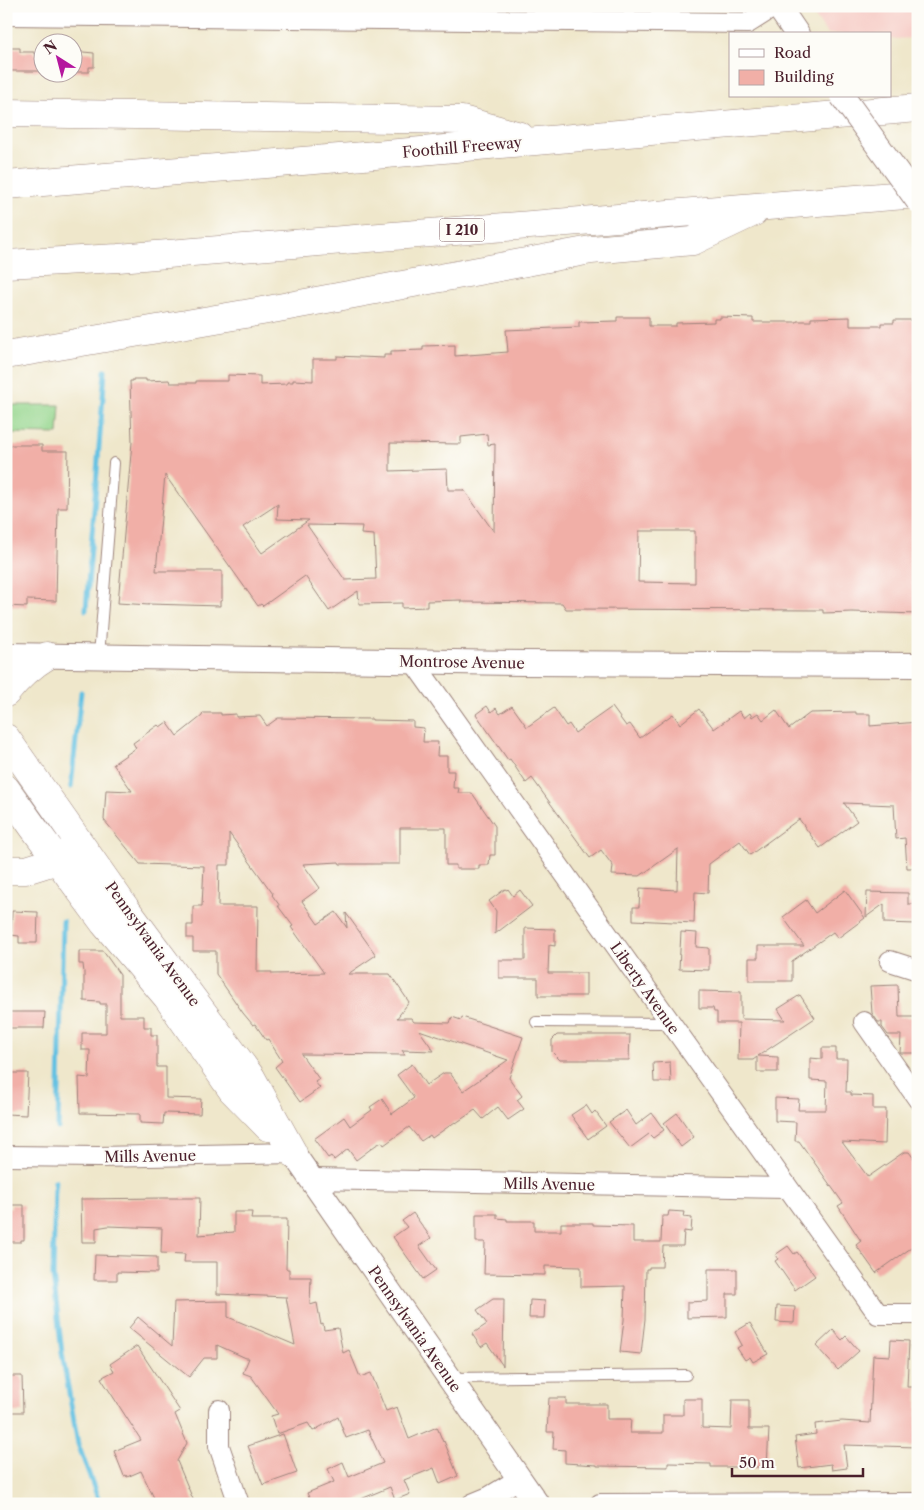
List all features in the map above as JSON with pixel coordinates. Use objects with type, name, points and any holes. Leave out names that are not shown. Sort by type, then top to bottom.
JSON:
[{"type":"main road","name":"Foothill Freeway","points":[[6,185],[918,108]]},
{"type":"main road","points":[[6,113],[462,120],[536,141]]},
{"type":"main road","name":"I 210","points":[[6,264],[118,258],[918,194]]},
{"type":"main road","points":[[6,355],[262,311],[590,250],[693,241],[769,205]]},
{"type":"main road","points":[[6,693],[30,666],[47,656]]},
{"type":"main road","name":"Pennsylvania Avenue","points":[[6,738],[126,908],[250,1077],[293,1154]]},
{"type":"main road","name":"Pennsylvania Avenue","points":[[6,789],[104,923],[167,997],[232,1090],[293,1154]]},
{"type":"main road","points":[[6,870],[26,870],[58,860],[81,844]]},
{"type":"street","points":[[6,15],[131,11],[748,23],[776,6],[796,32]]},
{"type":"street","points":[[843,98],[918,201]]},
{"type":"street","name":"Montrose Avenue","points":[[6,655],[413,662],[918,665]]},
{"type":"street","name":"Liberty Avenue","points":[[413,662],[878,1314],[918,1314]]},
{"type":"street","points":[[890,962],[918,970]]},
{"type":"street","points":[[864,1022],[916,1095]]},
{"type":"street","name":"Mills Avenue","points":[[6,1156],[98,1157],[293,1154]]},
{"type":"street","name":"Pennsylvania Avenue","points":[[293,1154],[537,1504]]},
{"type":"street","name":"Mills Avenue","points":[[312,1179],[787,1188]]},
{"type":"street","points":[[219,1410],[219,1446],[239,1504]]},
{"type":"street","points":[[472,1504],[519,1479]]},
{"type":"street","points":[[600,1504],[918,1503]]},
{"type":"lane","points":[[99,656],[114,463]]},
{"type":"lane","points":[[536,1022],[670,1023]]},
{"type":"lane","points":[[448,1378],[686,1375]]},
{"type":"shaded area","points":[[808,6],[918,6],[918,38],[892,39],[892,32],[826,32]]},
{"type":"green space","points":[[6,405],[60,405],[58,434],[6,433]]},
{"type":"building","points":[[6,48],[20,48],[20,52],[32,52],[32,71],[6,71]]},
{"type":"building","points":[[82,52],[94,53],[94,67],[89,67],[89,72],[82,72]]},
{"type":"building","points":[[617,317],[649,317],[649,326],[676,326],[676,323],[714,322],[714,319],[720,319],[720,317],[753,318],[753,322],[797,322],[811,321],[811,318],[850,317],[850,326],[881,326],[881,323],[894,323],[894,320],[918,320],[918,614],[823,613],[823,610],[566,609],[562,603],[461,602],[461,600],[427,601],[427,607],[402,608],[402,603],[359,604],[358,591],[329,611],[305,576],[263,606],[261,604],[258,606],[165,475],[156,571],[222,571],[222,601],[220,601],[220,606],[118,603],[132,442],[130,381],[133,381],[133,379],[146,379],[146,381],[169,380],[170,383],[196,383],[196,381],[228,381],[228,375],[260,376],[260,385],[287,384],[287,382],[293,382],[293,380],[313,381],[313,359],[337,359],[337,356],[384,358],[384,355],[391,355],[391,351],[423,350],[423,346],[455,345],[455,356],[508,352],[506,330],[579,327],[579,322],[617,321]],"holes":[[[487,434],[488,445],[495,444],[494,532],[464,490],[448,490],[447,469],[390,471],[390,443],[461,444],[461,437]],[[278,504],[277,519],[309,520],[262,553],[243,527]],[[307,525],[362,526],[361,534],[374,535],[376,579],[345,580]],[[639,531],[695,531],[695,583],[638,582]]]},
{"type":"building","points":[[6,445],[42,445],[42,451],[68,451],[67,508],[58,508],[56,601],[27,600],[27,607],[6,606]]},
{"type":"building","points":[[487,706],[491,712],[496,708],[500,714],[512,706],[527,727],[554,708],[566,726],[569,724],[575,733],[612,707],[626,726],[630,724],[640,738],[673,714],[680,724],[699,709],[714,729],[739,711],[744,718],[750,713],[752,717],[758,713],[763,720],[776,710],[789,729],[810,713],[856,712],[856,714],[870,714],[870,726],[918,722],[918,868],[907,868],[905,838],[896,839],[894,805],[844,803],[857,821],[820,848],[799,819],[750,855],[740,841],[709,864],[708,893],[695,892],[694,923],[633,920],[633,907],[639,907],[640,888],[677,890],[678,849],[640,876],[612,875],[613,866],[601,850],[590,858],[532,778],[526,783],[510,759],[508,760],[476,714]]},
{"type":"building","points":[[203,713],[221,713],[221,715],[236,714],[236,717],[260,716],[267,726],[278,718],[413,721],[413,727],[424,728],[423,742],[438,742],[437,756],[447,756],[447,771],[454,771],[453,788],[459,788],[458,793],[472,793],[495,826],[495,855],[490,855],[489,865],[479,865],[479,869],[456,869],[456,865],[446,865],[446,828],[400,828],[400,864],[340,864],[339,862],[303,864],[320,888],[302,901],[318,924],[336,912],[347,928],[346,913],[376,955],[348,974],[390,974],[409,1002],[397,1018],[411,1018],[414,1022],[450,1023],[452,1017],[461,1020],[462,1017],[523,1037],[509,1078],[522,1096],[517,1100],[524,1109],[508,1120],[498,1107],[483,1119],[475,1110],[432,1138],[430,1135],[421,1141],[409,1127],[384,1145],[382,1142],[376,1145],[356,1160],[348,1149],[334,1160],[331,1156],[328,1158],[314,1139],[344,1117],[350,1126],[372,1110],[370,1107],[382,1099],[392,1114],[414,1098],[397,1075],[412,1064],[426,1085],[444,1073],[450,1073],[463,1091],[508,1060],[419,1030],[434,1051],[402,1050],[405,1055],[301,1054],[319,1079],[315,1082],[320,1088],[300,1102],[275,1067],[282,1061],[268,1039],[266,1040],[255,1024],[253,1025],[243,1013],[216,974],[216,951],[193,951],[193,938],[187,938],[187,925],[193,925],[193,906],[202,906],[204,866],[140,864],[104,820],[106,790],[132,791],[113,764],[136,748],[133,743],[158,725],[160,727],[167,722],[177,736],[202,716]],"holes":[[[229,833],[280,906],[278,906],[293,926],[291,927],[324,973],[272,974],[272,972],[257,972],[258,906],[218,906],[219,865],[229,865]]]},
{"type":"building","points":[[505,889],[508,889],[513,896],[520,890],[532,906],[495,934],[496,911],[489,901]]},
{"type":"building","points":[[845,890],[865,918],[838,938],[833,932],[792,961],[792,981],[749,981],[749,958],[758,958],[758,946],[804,946],[783,917],[806,900],[815,913]]},
{"type":"building","points":[[867,892],[908,893],[908,904],[917,904],[917,924],[884,923],[884,904],[866,917]]},
{"type":"building","points":[[12,911],[38,912],[37,943],[19,943],[19,936],[11,935]]},
{"type":"building","points":[[525,928],[555,929],[555,946],[549,945],[548,973],[586,973],[586,996],[538,996],[538,978],[499,978],[499,960],[525,960]]},
{"type":"building","points":[[681,932],[697,933],[696,947],[709,948],[709,970],[679,969]]},
{"type":"building","points":[[79,951],[103,951],[120,975],[120,1016],[144,1016],[144,1027],[151,1027],[151,1035],[157,1035],[157,1067],[166,1067],[166,1098],[201,1099],[200,1114],[164,1113],[163,1124],[140,1123],[140,1114],[80,1113],[79,1077],[89,1078],[90,1050],[82,1050],[82,1033],[106,1033],[106,1004],[84,1001],[84,973],[83,964],[79,964]]},
{"type":"building","points":[[898,985],[899,1017],[918,1017],[918,1053],[900,1053],[901,1035],[888,1035],[882,1027],[882,1022],[878,1022],[872,1013],[870,986]]},
{"type":"building","points":[[699,991],[741,992],[741,1019],[785,1020],[778,1009],[800,995],[815,1018],[758,1056],[778,1057],[778,1072],[757,1072],[757,1057],[753,1060],[738,1060],[739,1023],[717,1023],[717,1012],[714,1012],[713,1008],[699,1008]]},
{"type":"building","points":[[6,1012],[45,1012],[44,1028],[6,1028]]},
{"type":"building","points":[[557,1035],[630,1035],[629,1060],[560,1060],[552,1052],[552,1040]]},
{"type":"building","points":[[822,1048],[836,1048],[836,1059],[847,1059],[846,1092],[851,1092],[851,1095],[873,1096],[873,1109],[886,1109],[885,1144],[842,1142],[868,1177],[904,1152],[909,1152],[918,1164],[918,1243],[876,1273],[856,1245],[861,1241],[838,1206],[843,1203],[799,1141],[795,1141],[796,1122],[775,1121],[775,1098],[799,1099],[798,1110],[826,1110],[827,1081],[810,1080],[810,1058],[822,1059]]},
{"type":"building","points":[[670,1062],[671,1082],[654,1082],[653,1063]]},
{"type":"building","points":[[6,1073],[28,1073],[26,1115],[6,1114]]},
{"type":"building","points":[[586,1105],[592,1114],[595,1111],[606,1126],[588,1139],[571,1115]]},
{"type":"building","points":[[626,1110],[636,1125],[652,1113],[664,1130],[653,1138],[649,1134],[630,1148],[609,1122]]},
{"type":"building","points":[[677,1113],[694,1137],[681,1147],[664,1123]]},
{"type":"building","points":[[200,1198],[199,1235],[234,1232],[234,1212],[252,1212],[251,1219],[287,1219],[286,1269],[289,1269],[289,1277],[311,1277],[310,1305],[317,1303],[321,1325],[323,1324],[324,1330],[338,1328],[343,1353],[349,1350],[360,1377],[371,1373],[386,1411],[397,1407],[409,1439],[437,1427],[458,1476],[440,1484],[434,1468],[404,1480],[410,1494],[395,1500],[390,1487],[349,1504],[312,1504],[307,1493],[334,1482],[328,1469],[343,1462],[349,1477],[383,1463],[368,1430],[346,1438],[338,1417],[313,1431],[308,1423],[277,1434],[271,1416],[278,1414],[251,1376],[243,1373],[249,1358],[217,1345],[217,1358],[204,1358],[189,1377],[129,1328],[138,1317],[172,1346],[174,1302],[228,1301],[228,1317],[295,1345],[286,1297],[217,1294],[217,1262],[184,1262],[185,1254],[161,1253],[162,1228],[108,1226],[96,1228],[96,1242],[82,1242],[81,1199]]},
{"type":"building","points":[[11,1205],[24,1205],[24,1240],[21,1240],[21,1242],[6,1242],[6,1208],[11,1208]]},
{"type":"building","points":[[669,1211],[684,1212],[683,1217],[692,1218],[691,1232],[684,1231],[683,1246],[663,1246],[662,1267],[649,1267],[649,1269],[646,1269],[645,1319],[641,1354],[620,1352],[624,1320],[625,1286],[581,1287],[581,1267],[545,1266],[545,1275],[484,1274],[485,1242],[476,1242],[476,1214],[497,1214],[497,1218],[507,1219],[507,1221],[534,1221],[534,1231],[561,1231],[561,1223],[633,1226],[633,1242],[661,1242],[662,1216],[668,1216]]},
{"type":"building","points":[[413,1213],[431,1238],[419,1246],[436,1270],[423,1279],[393,1237],[407,1227],[402,1221]]},
{"type":"building","points":[[788,1246],[794,1254],[797,1252],[815,1276],[795,1290],[775,1261],[778,1259],[775,1255]]},
{"type":"building","points":[[95,1255],[157,1257],[157,1273],[117,1272],[117,1280],[94,1280]]},
{"type":"building","points":[[708,1269],[737,1269],[737,1294],[727,1294],[727,1317],[687,1318],[687,1302],[708,1301]]},
{"type":"building","points":[[493,1299],[504,1299],[503,1366],[487,1343],[481,1347],[472,1334],[487,1324],[477,1310]]},
{"type":"building","points":[[530,1300],[545,1301],[544,1318],[529,1318]]},
{"type":"building","points":[[777,1306],[795,1307],[794,1323],[776,1322]]},
{"type":"building","points":[[750,1323],[768,1354],[753,1362],[750,1357],[745,1360],[737,1348],[742,1345],[735,1332]]},
{"type":"building","points":[[833,1330],[842,1340],[846,1336],[859,1351],[838,1370],[816,1346]]},
{"type":"building","points":[[891,1340],[909,1341],[907,1387],[918,1387],[916,1433],[918,1433],[918,1447],[844,1445],[847,1468],[832,1470],[831,1464],[799,1468],[795,1437],[816,1434],[815,1424],[842,1421],[870,1423],[873,1355],[890,1356]]},
{"type":"building","points":[[137,1346],[180,1411],[175,1414],[187,1443],[177,1461],[195,1504],[157,1504],[141,1471],[127,1477],[126,1475],[124,1476],[114,1451],[141,1440],[101,1378],[114,1371],[110,1364]]},
{"type":"building","points":[[6,1376],[22,1376],[23,1412],[6,1412]]},
{"type":"building","points":[[549,1398],[566,1398],[566,1404],[607,1404],[607,1419],[631,1419],[630,1433],[663,1433],[663,1415],[683,1415],[683,1399],[702,1399],[702,1428],[731,1429],[732,1400],[749,1400],[749,1429],[769,1429],[767,1467],[711,1467],[711,1464],[668,1463],[668,1467],[597,1466],[565,1463],[565,1450],[553,1449],[554,1432],[547,1432]]},
{"type":"building","points":[[283,1434],[297,1473],[263,1485],[248,1446]]},
{"type":"waterway","points":[[86,610],[105,371]]},
{"type":"waterway","points":[[71,787],[81,692]]},
{"type":"waterway","points":[[58,1128],[63,921]]},
{"type":"waterway","points":[[55,1181],[53,1275],[62,1353],[78,1444],[100,1504]]}]
